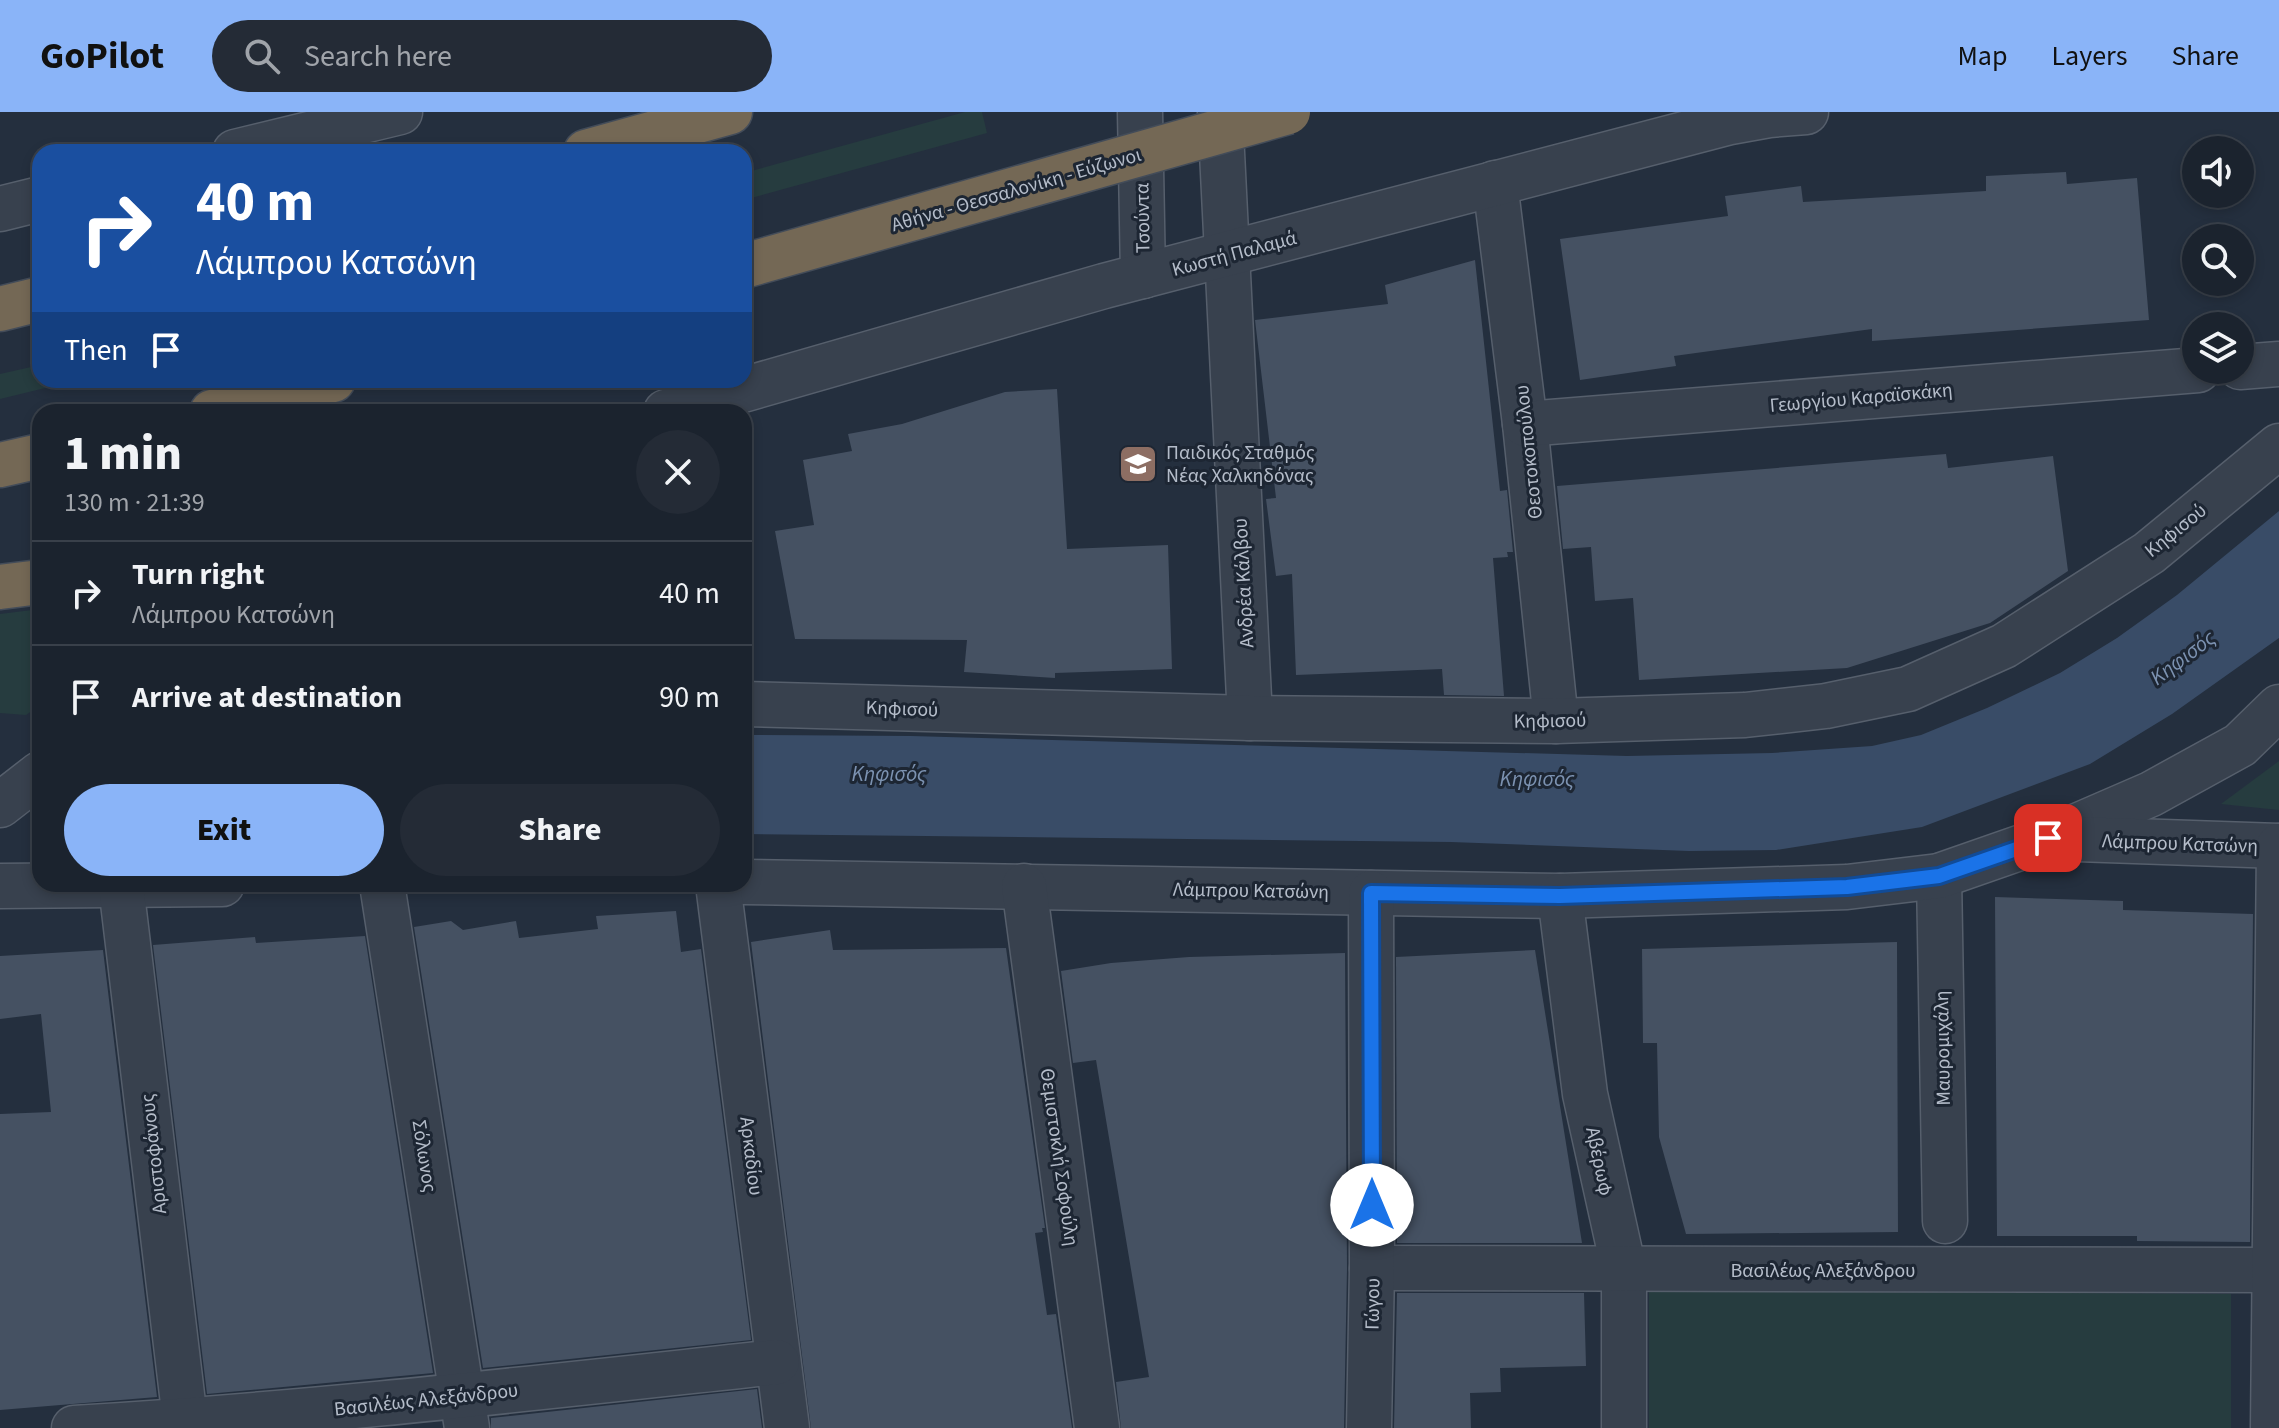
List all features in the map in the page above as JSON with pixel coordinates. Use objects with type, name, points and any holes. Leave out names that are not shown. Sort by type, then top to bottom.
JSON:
[{"type":"highway","points":[[616,144],[730,112]]},
{"type":"highway","name":"Αθήνα - Θεσσαλονίκη - Εύζωνοι","points":[[752,264],[1288,112]]},
{"type":"highway","points":[[0,309],[32,301]]},
{"type":"highway","points":[[242,404],[303,388]]},
{"type":"highway","points":[[0,465],[32,458]]},
{"type":"highway","points":[[0,587],[32,583]]},
{"type":"street","points":[[268,144],[400,112]]},
{"type":"street","name":"Τσούντα","points":[[1140,112],[1143,276]]},
{"type":"street","points":[[1220,112],[1226,255]]},
{"type":"street","name":"Κωστή Παλαμά","points":[[752,387],[1143,276],[1495,183],[1730,122],[1806,112]]},
{"type":"street","name":"Θεοτοκοπούλου","points":[[1495,183],[1525,424],[1556,721]]},
{"type":"street","points":[[0,209],[32,201]]},
{"type":"street","name":"Ανδρέα Κάλβου","points":[[1226,255],[1250,718]]},
{"type":"street","points":[[2254,366],[2279,364]]},
{"type":"street","name":"Γεωργίου Καραϊσκάκη","points":[[1525,424],[2182,371]]},
{"type":"street","name":"Κωστή Παλαμά","points":[[694,404],[750,388]]},
{"type":"street","name":"Κηφισού","points":[[752,704],[1250,718],[1556,721],[1745,715],[1826,706],[1908,689],[1962,668],[2004,646],[2149,553],[2279,446]]},
{"type":"street","points":[[2048,838],[2151,794],[2240,745],[2279,707]]},
{"type":"street","points":[[0,805],[32,780]]},
{"type":"street","name":"Λάμπρου Κατσώνη","points":[[752,882],[1560,896],[1847,887],[1939,876],[2048,838],[2279,846]]},
{"type":"street","points":[[2273,1428],[2279,846]]},
{"type":"street","name":"Μαυρομιχάλη","points":[[1939,876],[1945,1221]]},
{"type":"street","points":[[0,886],[32,886]]},
{"type":"street","name":"Θεμιστοκλή Σοφούλη","points":[[1024,886],[1097,1428]]},
{"type":"street","name":"Αριστοφάνους","points":[[122,892],[184,1425]]},
{"type":"street","name":"Σόλωνος","points":[[383,892],[465,1412]]},
{"type":"street","name":"Αρκαδίου","points":[[719,892],[787,1428]]},
{"type":"street","name":"Γώγου","points":[[1369,1428],[1372,1268],[1371,893]]},
{"type":"street","name":"Αβέρωφ","points":[[1560,896],[1585,1094],[1624,1270],[1624,1428]]},
{"type":"street","name":"Βασιλέως Αλεξάνδρου","points":[[1372,1268],[2274,1270]]},
{"type":"street","name":"Βασιλέως Αλεξάνδρου","points":[[74,1428],[465,1412],[777,1362]]},
{"type":"green space","points":[[965,112],[982,112],[987,133],[752,198],[752,171]]},
{"type":"green space","points":[[32,367],[32,388],[45,388],[0,399],[0,374]]},
{"type":"green space","points":[[32,610],[32,711],[26,715],[0,713],[0,614]]},
{"type":"green space","points":[[2279,761],[2279,810],[2221,804]]},
{"type":"green space","points":[[1649,1290],[2231,1294],[2231,1428],[1649,1428]]},
{"type":"water","name":"Κηφισός","points":[[2279,511],[2279,638],[2172,714],[2090,764],[1922,827],[1776,850],[1689,851],[1451,842],[752,834],[752,735],[911,736],[1627,756],[1772,753],[1872,746],[1921,735],[2060,673],[2117,638],[2177,595]]},
{"type":"building","points":[[2066,172],[2067,184],[2137,178],[2149,320],[1872,341],[1872,329],[1674,356],[1676,366],[1580,380],[1560,239],[1728,216],[1725,196],[1801,186],[1803,202],[1986,191],[1986,176]]},
{"type":"building","points":[[1475,260],[1500,491],[1507,490],[1513,552],[1507,552],[1508,557],[1493,558],[1504,696],[1444,695],[1442,669],[1296,675],[1292,574],[1276,576],[1266,499],[1276,498],[1255,320],[1388,304],[1385,285]]},
{"type":"building","points":[[1057,389],[1067,549],[1168,545],[1172,669],[1055,673],[1055,678],[964,672],[967,640],[795,639],[775,531],[814,525],[803,460],[852,451],[848,434],[902,424],[1005,392]]},
{"type":"building","points":[[1946,454],[1948,468],[2053,456],[2068,571],[1990,623],[1847,668],[1639,680],[1633,598],[1595,601],[1591,547],[1563,549],[1557,486]]},
{"type":"building","points":[[1995,897],[2123,901],[2123,910],[2253,914],[2250,1242],[2137,1241],[2137,1236],[1997,1236]]},
{"type":"building","points":[[676,911],[681,952],[701,949],[751,1340],[483,1368],[414,927],[451,921],[463,930],[516,921],[519,938],[598,929],[596,916]]},
{"type":"building","points":[[830,930],[833,950],[1006,948],[1045,1228],[1042,1228],[1043,1232],[1035,1233],[1047,1315],[1056,1314],[1072,1428],[811,1428],[751,942]]},
{"type":"building","points":[[365,936],[433,1373],[207,1394],[153,945],[255,937],[256,943]]},
{"type":"building","points":[[1897,942],[1898,1232],[1686,1234],[1659,1137],[1657,1043],[1643,1043],[1642,949]]},
{"type":"building","points":[[103,950],[157,1397],[0,1410],[0,1114],[51,1112],[41,1014],[0,1019],[0,956]]},
{"type":"building","points":[[1535,950],[1582,1243],[1397,1243],[1396,957]]},
{"type":"building","points":[[1345,953],[1347,1268],[1344,1428],[1121,1428],[1116,1382],[1149,1377],[1096,1060],[1073,1063],[1061,971],[1111,963],[1189,957]]},
{"type":"building","points":[[1397,1293],[1584,1293],[1586,1366],[1500,1368],[1501,1392],[1470,1393],[1471,1428],[1394,1428]]},
{"type":"building","points":[[757,1389],[762,1428],[491,1428],[491,1418]]},
{"type":"place","name":"Παιδικός Σταθμός Νέας Χαλκηδόνας","points":[[1138,464]]},
{"type":"route","points":[[1372,1205],[1371,893],[1560,896],[1847,887],[1939,876],[2048,838]]}]
